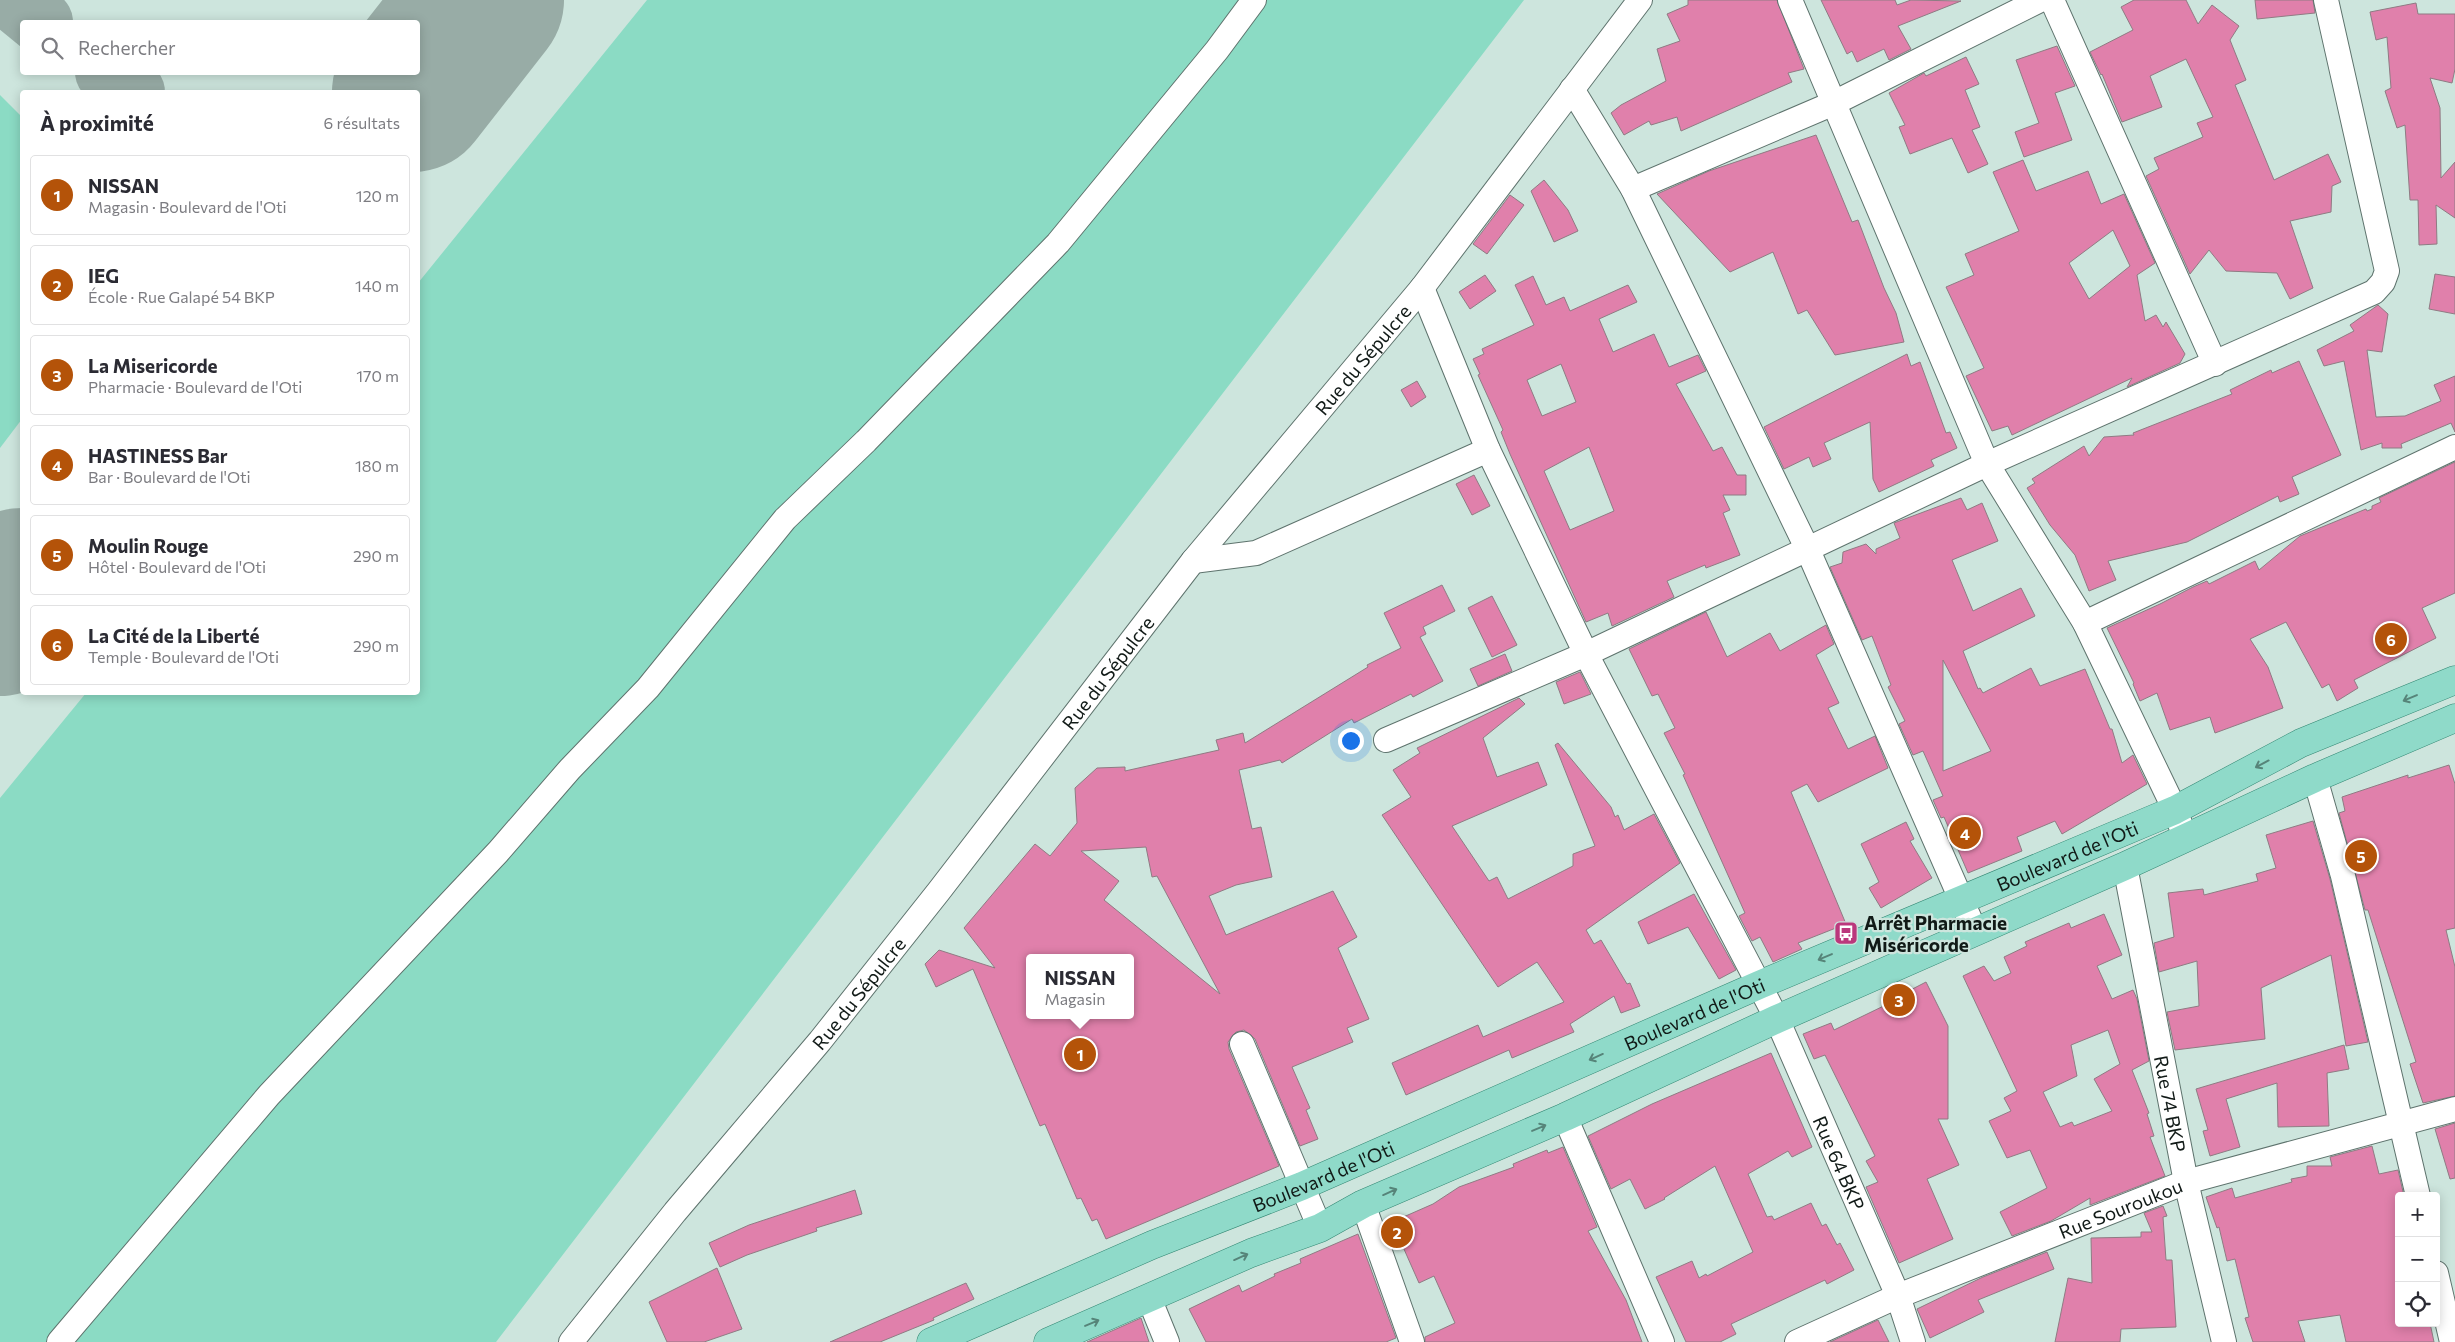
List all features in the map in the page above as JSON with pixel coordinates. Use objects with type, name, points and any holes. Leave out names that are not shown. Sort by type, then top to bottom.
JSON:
[{"type":"main road","name":"Boulevard de l'Oti","points":[[931,1342],[1152,1245],[1302,1186],[1760,985],[2175,810],[2302,744],[2455,680]]},
{"type":"main road","name":"Boulevard de l'Oti","points":[[1048,1342],[1250,1253],[1320,1228],[1363,1204],[1565,1117],[1777,1019],[2125,866],[2315,778],[2455,718]]},
{"type":"street","points":[[59,1342],[269,1095],[498,852],[570,769],[648,688],[785,519],[866,441],[1058,243],[1211,57],[1254,0]]},
{"type":"street","name":"Rue du Sépulcre","points":[[571,1342],[675,1212],[820,1041],[939,891],[1193,561],[1422,288],[1640,0]]},
{"type":"street","points":[[1790,0],[1987,464],[2085,623],[2175,810],[2185,837]]},
{"type":"street","points":[[1633,189],[1834,103],[2040,0]]},
{"type":"street","points":[[2052,0],[2215,364]]},
{"type":"street","points":[[1386,740],[1586,654],[1987,464],[2374,292],[2383,282],[2387,271],[2326,0]]},
{"type":"street","points":[[1572,89],[1633,189],[1807,548],[1976,931]]},
{"type":"street","name":"Rue 64 BKP","points":[[1422,288],[1488,450],[1586,654],[1777,1019],[1898,1296],[1913,1342]]},
{"type":"street","points":[[2085,623],[2455,447]]},
{"type":"street","points":[[1193,561],[1256,553],[1488,450]]},
{"type":"street","points":[[2315,778],[2343,876],[2417,1192]]},
{"type":"street","name":"Rue 74 BKP","points":[[2125,866],[2186,1182],[2224,1342]]},
{"type":"street","points":[[1242,1044],[1320,1228]]},
{"type":"street","name":"Rue Souroukou","points":[[1797,1342],[1898,1296],[2186,1182],[2455,1109]]},
{"type":"street","points":[[1565,1117],[1662,1342]]},
{"type":"street","points":[[1363,1204],[1412,1342]]},
{"type":"street","points":[[2438,1282],[2452,1342]]},
{"type":"street","points":[[1149,1298],[1166,1342]]},
{"type":"green space","points":[[647,0],[1524,0],[496,1342],[0,1342],[0,798],[84,695],[420,695],[420,281]]},
{"type":"green space","points":[[0,95],[20,115],[20,422],[0,448]]},
{"type":"building","points":[[1688,0],[1777,0],[1804,69],[1788,73],[1792,82],[1681,131],[1677,117],[1651,125],[1649,121],[1624,135],[1611,113],[1621,105],[1666,81],[1657,49],[1680,41],[1667,14],[1688,5]]},
{"type":"building","points":[[1821,0],[1895,0],[1897,5],[1911,0],[1961,1],[1898,26],[1911,49],[1889,60],[1884,49],[1857,62],[1852,51],[1847,54]]},
{"type":"building","points":[[2134,0],[2186,0],[2198,24],[2212,5],[2239,26],[2230,40],[2246,80],[2235,85],[2274,180],[2328,154],[2341,182],[2332,186],[2331,212],[2290,221],[2313,288],[2290,299],[2277,273],[2226,271],[2209,250],[2190,274],[2146,176],[2159,169],[2154,158],[2203,137],[2197,123],[2213,117],[2186,59],[2150,76],[2162,107],[2122,122],[2102,74],[2090,52],[2133,30],[2121,7]]},
{"type":"building","points":[[2255,0],[2313,0],[2315,13],[2257,19]]},
{"type":"building","points":[[2416,3],[2418,14],[2455,14],[2455,69],[2452,83],[2430,78],[2440,108],[2441,178],[2455,162],[2455,218],[2436,205],[2437,244],[2419,245],[2418,200],[2410,200],[2405,125],[2397,128],[2385,91],[2391,88],[2387,37],[2376,40],[2370,12]]},
{"type":"building","points":[[2057,46],[2075,86],[2055,93],[2072,140],[2024,157],[2015,132],[2039,123],[2016,60]]},
{"type":"building","points":[[1966,57],[1979,84],[1965,90],[1980,127],[1972,130],[1988,164],[1968,173],[1952,138],[1910,154],[1899,127],[1905,125],[1889,93],[1924,73],[1926,76]]},
{"type":"building","points":[[1816,135],[1852,222],[1858,220],[1884,288],[1896,313],[1904,342],[1835,355],[1807,310],[1798,314],[1773,252],[1730,272],[1657,194],[1709,171]]},
{"type":"building","points":[[2023,160],[2036,191],[2088,171],[2101,204],[2124,194],[2155,263],[2137,275],[2145,321],[2156,315],[2163,327],[2166,322],[2185,354],[2180,363],[2127,387],[2132,378],[2012,435],[2008,426],[1992,431],[1966,376],[1984,368],[1946,287],[1974,275],[1965,254],[2019,231],[1993,172]],"holes":[[[2113,230],[2130,266],[2089,299],[2069,263]]]},
{"type":"building","points":[[1544,180],[1568,210],[1578,231],[1554,242],[1531,191]]},
{"type":"building","points":[[1510,195],[1524,205],[1487,254],[1473,244]]},
{"type":"building","points":[[2435,274],[2455,277],[2455,314],[2429,309]]},
{"type":"building","points":[[1485,275],[1496,291],[1470,309],[1459,292]]},
{"type":"building","points":[[1533,276],[1546,305],[1564,297],[1570,311],[1628,285],[1637,302],[1599,319],[1613,352],[1654,334],[1669,367],[1698,355],[1706,371],[1676,384],[1713,451],[1722,447],[1737,475],[1746,475],[1746,495],[1723,495],[1730,510],[1723,513],[1740,555],[1706,568],[1705,565],[1667,581],[1674,597],[1612,626],[1608,613],[1586,622],[1510,454],[1501,432],[1503,430],[1478,375],[1480,374],[1473,359],[1484,354],[1482,349],[1534,325],[1515,285]],"holes":[[[1561,364],[1576,402],[1542,416],[1527,380]],[[1589,447],[1614,511],[1570,530],[1544,471]]]},
{"type":"building","points":[[2378,305],[2388,314],[2382,352],[2367,350],[2376,417],[2405,416],[2441,401],[2434,385],[2455,376],[2455,432],[2451,423],[2401,444],[2402,448],[2382,448],[2382,443],[2361,450],[2344,361],[2324,366],[2317,350],[2354,331],[2350,325]]},
{"type":"building","points":[[1907,354],[1911,366],[1920,362],[1946,433],[1950,432],[1957,448],[1931,460],[1934,466],[1879,492],[1873,479],[1870,422],[1824,443],[1831,459],[1813,467],[1809,457],[1784,469],[1764,427]]},
{"type":"building","points":[[2299,361],[2341,455],[2292,477],[2299,494],[2280,502],[2278,496],[2187,542],[2108,561],[2116,580],[2089,591],[2075,555],[2050,525],[2027,488],[2035,483],[2032,479],[2084,446],[2089,456],[2104,437],[2134,435],[2133,433],[2232,394],[2230,390],[2271,370],[2272,373]]},
{"type":"building","points":[[1417,381],[1426,397],[1411,407],[1401,390]]},
{"type":"building","points":[[2455,462],[2455,593],[2422,608],[2436,638],[2354,680],[2358,688],[2337,701],[2329,684],[2322,688],[2286,622],[2250,639],[2268,667],[2283,708],[2215,733],[2210,717],[2170,730],[2157,693],[2140,701],[2134,683],[2107,628],[2193,587],[2207,581],[2209,584],[2255,561],[2259,570],[2300,536],[2366,509],[2367,511],[2372,509],[2372,506],[2381,502],[2379,498]]},
{"type":"building","points":[[1474,475],[1490,506],[1472,515],[1456,484]]},
{"type":"building","points":[[1961,498],[1967,510],[1982,503],[1998,541],[1952,560],[1973,611],[2021,588],[2035,616],[1963,651],[1978,689],[1980,688],[1983,693],[2031,668],[2040,686],[2085,669],[2110,729],[2112,729],[2122,763],[2133,755],[2147,784],[2062,834],[2055,821],[2017,837],[2022,851],[1968,873],[1944,817],[1941,818],[1933,800],[1943,796],[1923,751],[1913,755],[1899,724],[1905,721],[1888,687],[1891,685],[1872,636],[1862,640],[1830,567],[1842,563],[1843,552],[1866,544],[1876,554],[1876,549],[1900,538],[1894,523]],"holes":[[[1943,660],[1991,751],[1943,771]]]},
{"type":"building","points":[[1442,585],[1455,611],[1423,627],[1426,634],[1420,637],[1443,681],[1413,697],[1411,694],[1354,723],[1352,719],[1282,763],[1280,760],[1239,770],[1252,829],[1261,827],[1272,877],[1236,885],[1209,896],[1226,935],[1333,891],[1357,937],[1338,948],[1369,1019],[1347,1028],[1353,1042],[1292,1067],[1310,1108],[1306,1110],[1318,1139],[1300,1146],[1255,1039],[1244,1030],[1236,1032],[1228,1042],[1229,1049],[1279,1166],[1106,1239],[1097,1219],[1092,1221],[1081,1198],[1077,1199],[1045,1124],[1040,1126],[973,969],[936,987],[925,964],[939,950],[995,968],[964,928],[1035,844],[1050,856],[1077,823],[1075,788],[1097,768],[1125,767],[1125,771],[1219,750],[1216,740],[1243,733],[1245,743],[1368,667],[1367,665],[1401,648],[1384,613]],"holes":[[[1146,847],[1152,877],[1157,876],[1220,994],[1104,900],[1119,881],[1081,851]]]},
{"type":"building","points":[[1492,596],[1517,645],[1492,657],[1468,608]]},
{"type":"building","points":[[1706,612],[1727,657],[1770,633],[1780,651],[1826,625],[1834,644],[1816,655],[1839,703],[1828,708],[1848,749],[1875,736],[1888,768],[1818,802],[1807,784],[1791,792],[1846,924],[1798,943],[1802,949],[1773,962],[1760,937],[1752,941],[1739,916],[1745,913],[1683,775],[1685,774],[1664,733],[1675,728],[1658,694],[1652,696],[1629,649]]},
{"type":"building","points":[[1505,654],[1512,671],[1478,686],[1470,669]]},
{"type":"building","points":[[1580,672],[1591,694],[1564,704],[1556,682]]},
{"type":"building","points":[[1519,698],[1525,704],[1483,738],[1497,777],[1538,762],[1547,785],[1452,826],[1489,881],[1497,877],[1508,899],[1573,866],[1573,854],[1595,846],[1555,745],[1558,743],[1611,807],[1615,817],[1618,815],[1624,830],[1654,814],[1680,863],[1586,930],[1594,944],[1601,940],[1627,984],[1630,983],[1640,1006],[1621,1013],[1614,996],[1570,1024],[1574,1032],[1512,1058],[1509,1050],[1406,1095],[1392,1063],[1478,1025],[1483,1037],[1564,1002],[1537,962],[1498,987],[1382,815],[1411,797],[1393,770],[1420,753],[1417,748]]},
{"type":"building","points":[[2449,765],[2455,784],[2455,928],[2446,930],[2455,967],[2455,1096],[2423,1103],[2410,1064],[2416,1062],[2368,910],[2365,910],[2339,813],[2345,811],[2342,797],[2408,775],[2408,778]]},
{"type":"building","points":[[2313,821],[2330,879],[2368,1042],[2346,1046],[2331,955],[2261,988],[2265,1039],[2175,1050],[2167,1012],[2199,1006],[2197,961],[2159,972],[2154,943],[2174,937],[2168,893],[2203,889],[2204,895],[2258,881],[2256,874],[2276,868],[2266,835]]},
{"type":"building","points":[[1906,822],[1914,839],[1910,841],[1932,878],[1881,908],[1869,888],[1879,882],[1861,844]]},
{"type":"building","points":[[1694,894],[1736,970],[1719,979],[1688,927],[1648,944],[1638,922]]},
{"type":"building","points":[[2104,914],[2122,955],[2097,966],[2112,999],[2133,990],[2137,999],[2149,1061],[2132,1070],[2149,1113],[2147,1114],[2154,1136],[2150,1137],[2165,1176],[2090,1205],[2090,1198],[2051,1221],[2012,1236],[2000,1212],[2047,1188],[2030,1150],[2007,1158],[1989,1121],[2011,1111],[2004,1098],[2017,1091],[1963,976],[1984,966],[1994,981],[2011,973],[2004,957],[2027,946],[2025,942],[2069,923],[2071,928]],"holes":[[[2108,1030],[2120,1064],[2094,1079],[2112,1111],[2074,1126],[2072,1122],[2060,1127],[2043,1092],[2077,1076],[2071,1045]]]},
{"type":"building","points":[[1926,982],[1948,1026],[1948,1119],[1938,1119],[1959,1165],[1927,1179],[1953,1239],[1899,1263],[1866,1187],[1878,1182],[1866,1161],[1875,1156],[1825,1055],[1814,1059],[1803,1034],[1831,1023],[1834,1030],[1894,1001],[1893,999]]},
{"type":"building","points":[[2344,1045],[2349,1069],[2327,1073],[2329,1126],[2278,1127],[2277,1083],[2226,1099],[2240,1147],[2210,1156],[2203,1131],[2208,1130],[2196,1089]]},
{"type":"building","points":[[1771,1053],[1812,1147],[1792,1157],[1788,1151],[1748,1174],[1767,1217],[1772,1216],[1774,1220],[1811,1203],[1822,1226],[1826,1224],[1837,1245],[1840,1243],[1854,1270],[1827,1284],[1825,1280],[1731,1324],[1736,1334],[1720,1342],[1686,1342],[1656,1277],[1692,1261],[1699,1278],[1706,1274],[1707,1276],[1753,1252],[1715,1166],[1665,1199],[1645,1209],[1630,1179],[1611,1189],[1588,1136],[1652,1104]]},
{"type":"building","points":[[2455,1123],[2455,1178],[2450,1179],[2435,1129]]},
{"type":"building","points":[[2372,1146],[2379,1174],[2398,1170],[2403,1192],[2395,1192],[2395,1327],[2431,1327],[2434,1342],[2346,1342],[2340,1315],[2298,1321],[2305,1342],[2253,1342],[2245,1318],[2249,1317],[2235,1259],[2227,1261],[2219,1227],[2217,1228],[2206,1197],[2232,1188],[2235,1198],[2292,1182],[2291,1179],[2307,1176],[2307,1166],[2332,1166],[2330,1157]]},
{"type":"building","points":[[1563,1147],[1597,1227],[1588,1231],[1626,1300],[1642,1342],[1425,1342],[1425,1337],[1455,1323],[1434,1276],[1419,1283],[1392,1222],[1433,1204],[1459,1187],[1514,1167],[1513,1164],[1547,1150],[1548,1153]]},
{"type":"building","points":[[855,1190],[862,1214],[816,1228],[817,1231],[747,1255],[720,1267],[709,1243],[749,1225]]},
{"type":"building","points":[[2163,1206],[2167,1216],[2163,1217],[2166,1260],[2172,1260],[2176,1327],[2121,1329],[2120,1342],[2055,1342],[2068,1278],[2092,1283],[2091,1238],[2141,1237],[2141,1232],[2152,1232],[2144,1213]]},
{"type":"building","points":[[1358,1234],[1396,1338],[1386,1342],[1206,1342],[1189,1309],[1239,1285],[1242,1292],[1275,1276],[1274,1274],[1301,1263],[1300,1259]]},
{"type":"building","points":[[2047,1252],[2054,1269],[1978,1300],[1984,1312],[1930,1338],[1917,1309],[1983,1277]]},
{"type":"building","points":[[717,1268],[742,1329],[704,1342],[667,1342],[649,1302]]},
{"type":"building","points":[[966,1283],[974,1299],[933,1318],[934,1320],[880,1342],[830,1342]]},
{"type":"building","points":[[1141,1318],[1149,1342],[1087,1342]]},
{"type":"building","points":[[1878,1320],[1889,1342],[1830,1342]]},
{"type":"taxiway","points":[[14,0],[39,20]]},
{"type":"taxiway","points":[[420,75],[452,41]]},
{"type":"taxiway","points":[[111,75],[130,90]]},
{"type":"taxiway","points":[[406,90],[420,75]]},
{"type":"runway","points":[[414,90],[484,0]]},
{"type":"runway","points":[[0,616],[20,591]]},
{"type":"place","name":"La Cité de la Liberté","points":[[2391,639]]},
{"type":"place","name":"HASTINESS Bar","points":[[1965,833]]},
{"type":"place","name":"Moulin Rouge","points":[[2361,856]]},
{"type":"place","name":"Arrêt Pharmacie Miséricorde","points":[[1846,933]]},
{"type":"place","name":"La Misericorde","points":[[1899,1000]]},
{"type":"place","name":"NISSAN","points":[[1080,1054]]},
{"type":"place","name":"IEG","points":[[1397,1232]]}]
